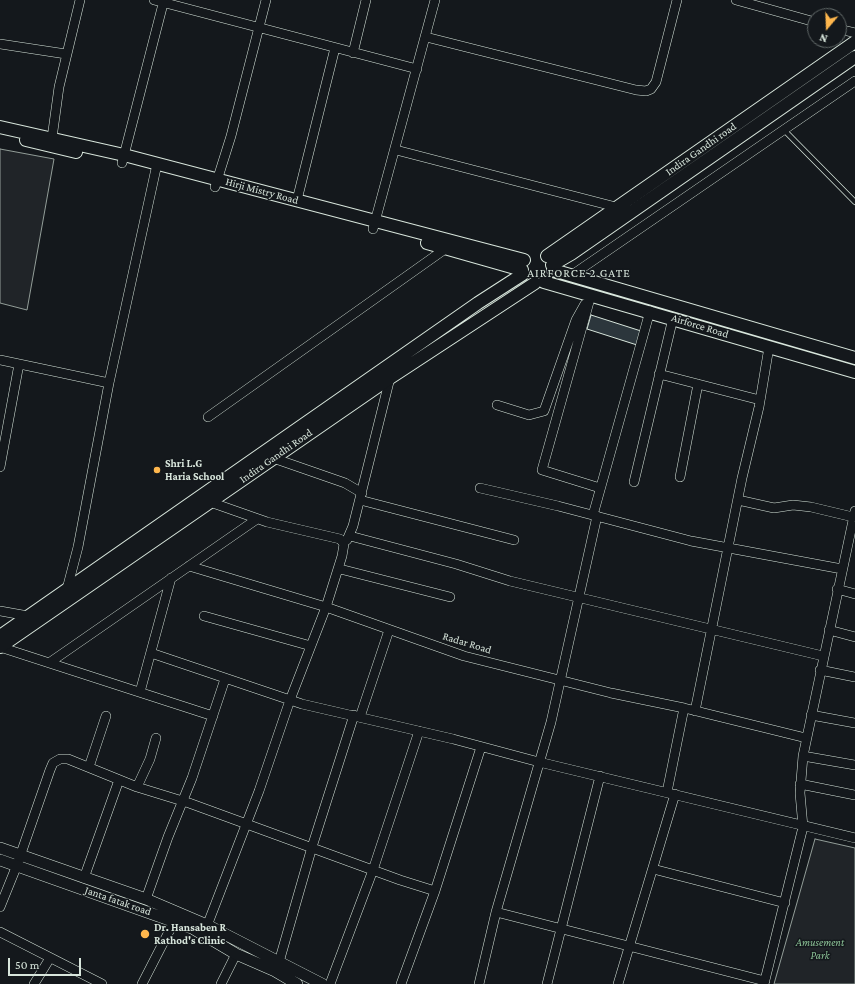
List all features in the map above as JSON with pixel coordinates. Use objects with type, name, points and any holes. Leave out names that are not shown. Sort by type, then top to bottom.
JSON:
[{"type":"main road","name":"Indira Gandhi road","points":[[536,263],[855,42]]},
{"type":"main road","name":"Indira Gandhi road","points":[[536,263],[571,254],[855,57]]},
{"type":"main road","name":"Hirji Mistry Road","points":[[0,126],[52,138],[156,168],[375,224],[536,263]]},
{"type":"main road","name":"Hirji Mistry Road","points":[[0,135],[123,159]]},
{"type":"main road","name":"Hirji Mistry Road","points":[[216,183],[297,200],[375,224],[445,248],[536,263]]},
{"type":"main road","name":"Airforce Road","points":[[536,263],[572,276],[855,358]]},
{"type":"main road","points":[[536,263],[530,281],[539,282]]},
{"type":"main road","name":"Indira Gandhi Road","points":[[0,636],[28,616],[70,593],[210,502],[390,378],[551,275],[536,263],[70,593],[42,618],[0,647]]},
{"type":"main road","name":"Airforce Road","points":[[539,282],[650,311],[855,372]]},
{"type":"main road","points":[[28,616],[42,618]]},
{"type":"street","points":[[52,138],[56,105],[66,54],[80,0]]},
{"type":"street","points":[[154,0],[164,1],[417,69]]},
{"type":"street","points":[[216,183],[231,136],[266,0]]},
{"type":"street","points":[[353,53],[366,0]]},
{"type":"street","points":[[375,224],[435,0]]},
{"type":"street","points":[[426,37],[636,90],[646,91],[651,89],[656,82],[677,0]]},
{"type":"street","points":[[736,0],[807,20]]},
{"type":"street","points":[[123,159],[164,1]]},
{"type":"street","points":[[0,44],[66,54]]},
{"type":"street","points":[[297,200],[335,48]]},
{"type":"street","points":[[572,276],[855,81]]},
{"type":"street","points":[[396,150],[616,207]]},
{"type":"street","points":[[70,593],[110,383],[156,168]]},
{"type":"street","points":[[208,417],[445,248]]},
{"type":"street","points":[[497,405],[529,415],[544,411],[576,320],[591,295]]},
{"type":"street","points":[[591,295],[542,470],[600,488]]},
{"type":"street","points":[[479,984],[496,912],[547,735],[561,680],[600,488],[650,311]]},
{"type":"street","points":[[634,482],[673,318]]},
{"type":"street","points":[[695,711],[760,400],[769,347]]},
{"type":"street","points":[[0,360],[110,383]]},
{"type":"street","points":[[0,467],[2,443],[20,364]]},
{"type":"street","points":[[660,374],[760,400]]},
{"type":"street","points":[[322,984],[279,962],[205,930],[259,791],[290,700],[340,569],[347,540],[361,496],[390,378]]},
{"type":"street","points":[[680,477],[698,384]]},
{"type":"street","points":[[273,458],[346,483],[361,496],[514,540]]},
{"type":"street","points":[[480,488],[595,515],[691,541],[842,569]]},
{"type":"street","points":[[496,912],[764,982],[803,827],[800,784],[803,756],[837,589],[842,569],[851,550],[854,514],[793,505],[774,508],[738,500]]},
{"type":"street","points":[[210,502],[257,519],[340,539],[448,562],[510,582],[578,596],[823,656]]},
{"type":"street","points":[[49,663],[257,519]]},
{"type":"street","name":"Radar Road","points":[[189,566],[326,607],[464,656],[806,738]]},
{"type":"street","points":[[340,569],[450,596]]},
{"type":"street","points":[[140,692],[172,578]]},
{"type":"street","points":[[837,589],[855,594]]},
{"type":"street","points":[[0,611],[28,616]]},
{"type":"street","points":[[204,616],[311,646]]},
{"type":"street","points":[[279,962],[312,847],[357,716],[389,630]]},
{"type":"street","points":[[829,630],[855,637]]},
{"type":"street","points":[[0,647],[212,716]]},
{"type":"street","points":[[151,653],[290,700],[671,793],[803,827],[855,838]]},
{"type":"street","points":[[820,670],[855,677]]},
{"type":"street","points":[[146,899],[168,837],[183,801],[225,679]]},
{"type":"street","points":[[618,984],[653,869],[671,793],[684,708]]},
{"type":"street","points":[[811,715],[855,723]]},
{"type":"street","points":[[89,767],[106,716]]},
{"type":"street","points":[[330,984],[373,870],[419,731]]},
{"type":"street","points":[[137,787],[156,738]]},
{"type":"street","points":[[401,984],[435,891],[480,747]]},
{"type":"street","points":[[803,756],[855,765]]},
{"type":"street","points":[[0,907],[19,860],[53,763],[60,758],[68,759],[137,787],[183,801],[245,825],[312,847],[435,891]]},
{"type":"street","points":[[547,984],[600,776]]},
{"type":"street","points":[[84,878],[120,780]]},
{"type":"street","points":[[800,784],[855,795]]},
{"type":"street","points":[[0,848],[19,860],[84,878],[146,899],[176,916],[142,984]]},
{"type":"street","name":"Janta fatak road","points":[[0,860],[19,860],[176,916],[205,930],[236,954],[275,971],[296,984]]},
{"type":"street","points":[[653,869],[785,903]]},
{"type":"street","points":[[0,932],[101,984]]},
{"type":"street","points":[[220,984],[236,954]]},
{"type":"street","points":[[34,984],[50,958]]},
{"type":"lane","points":[[784,130],[855,202]]},
{"type":"green space","points":[[0,149],[54,159],[27,310],[0,303]]},
{"type":"green space","name":"Amusement Park","points":[[815,839],[855,848],[855,984],[774,984]]},
{"type":"building","points":[[591,315],[641,331],[637,345],[587,329]]},
{"type":"place","name":"Shri L.G Haria School","points":[[157,470]]},
{"type":"place","name":"Dr. Hansaben R Rathod's Clinic","points":[[145,934]]},
{"type":"district","name":"AIRFORCE 2 GATE","points":[[579,273]]}]
